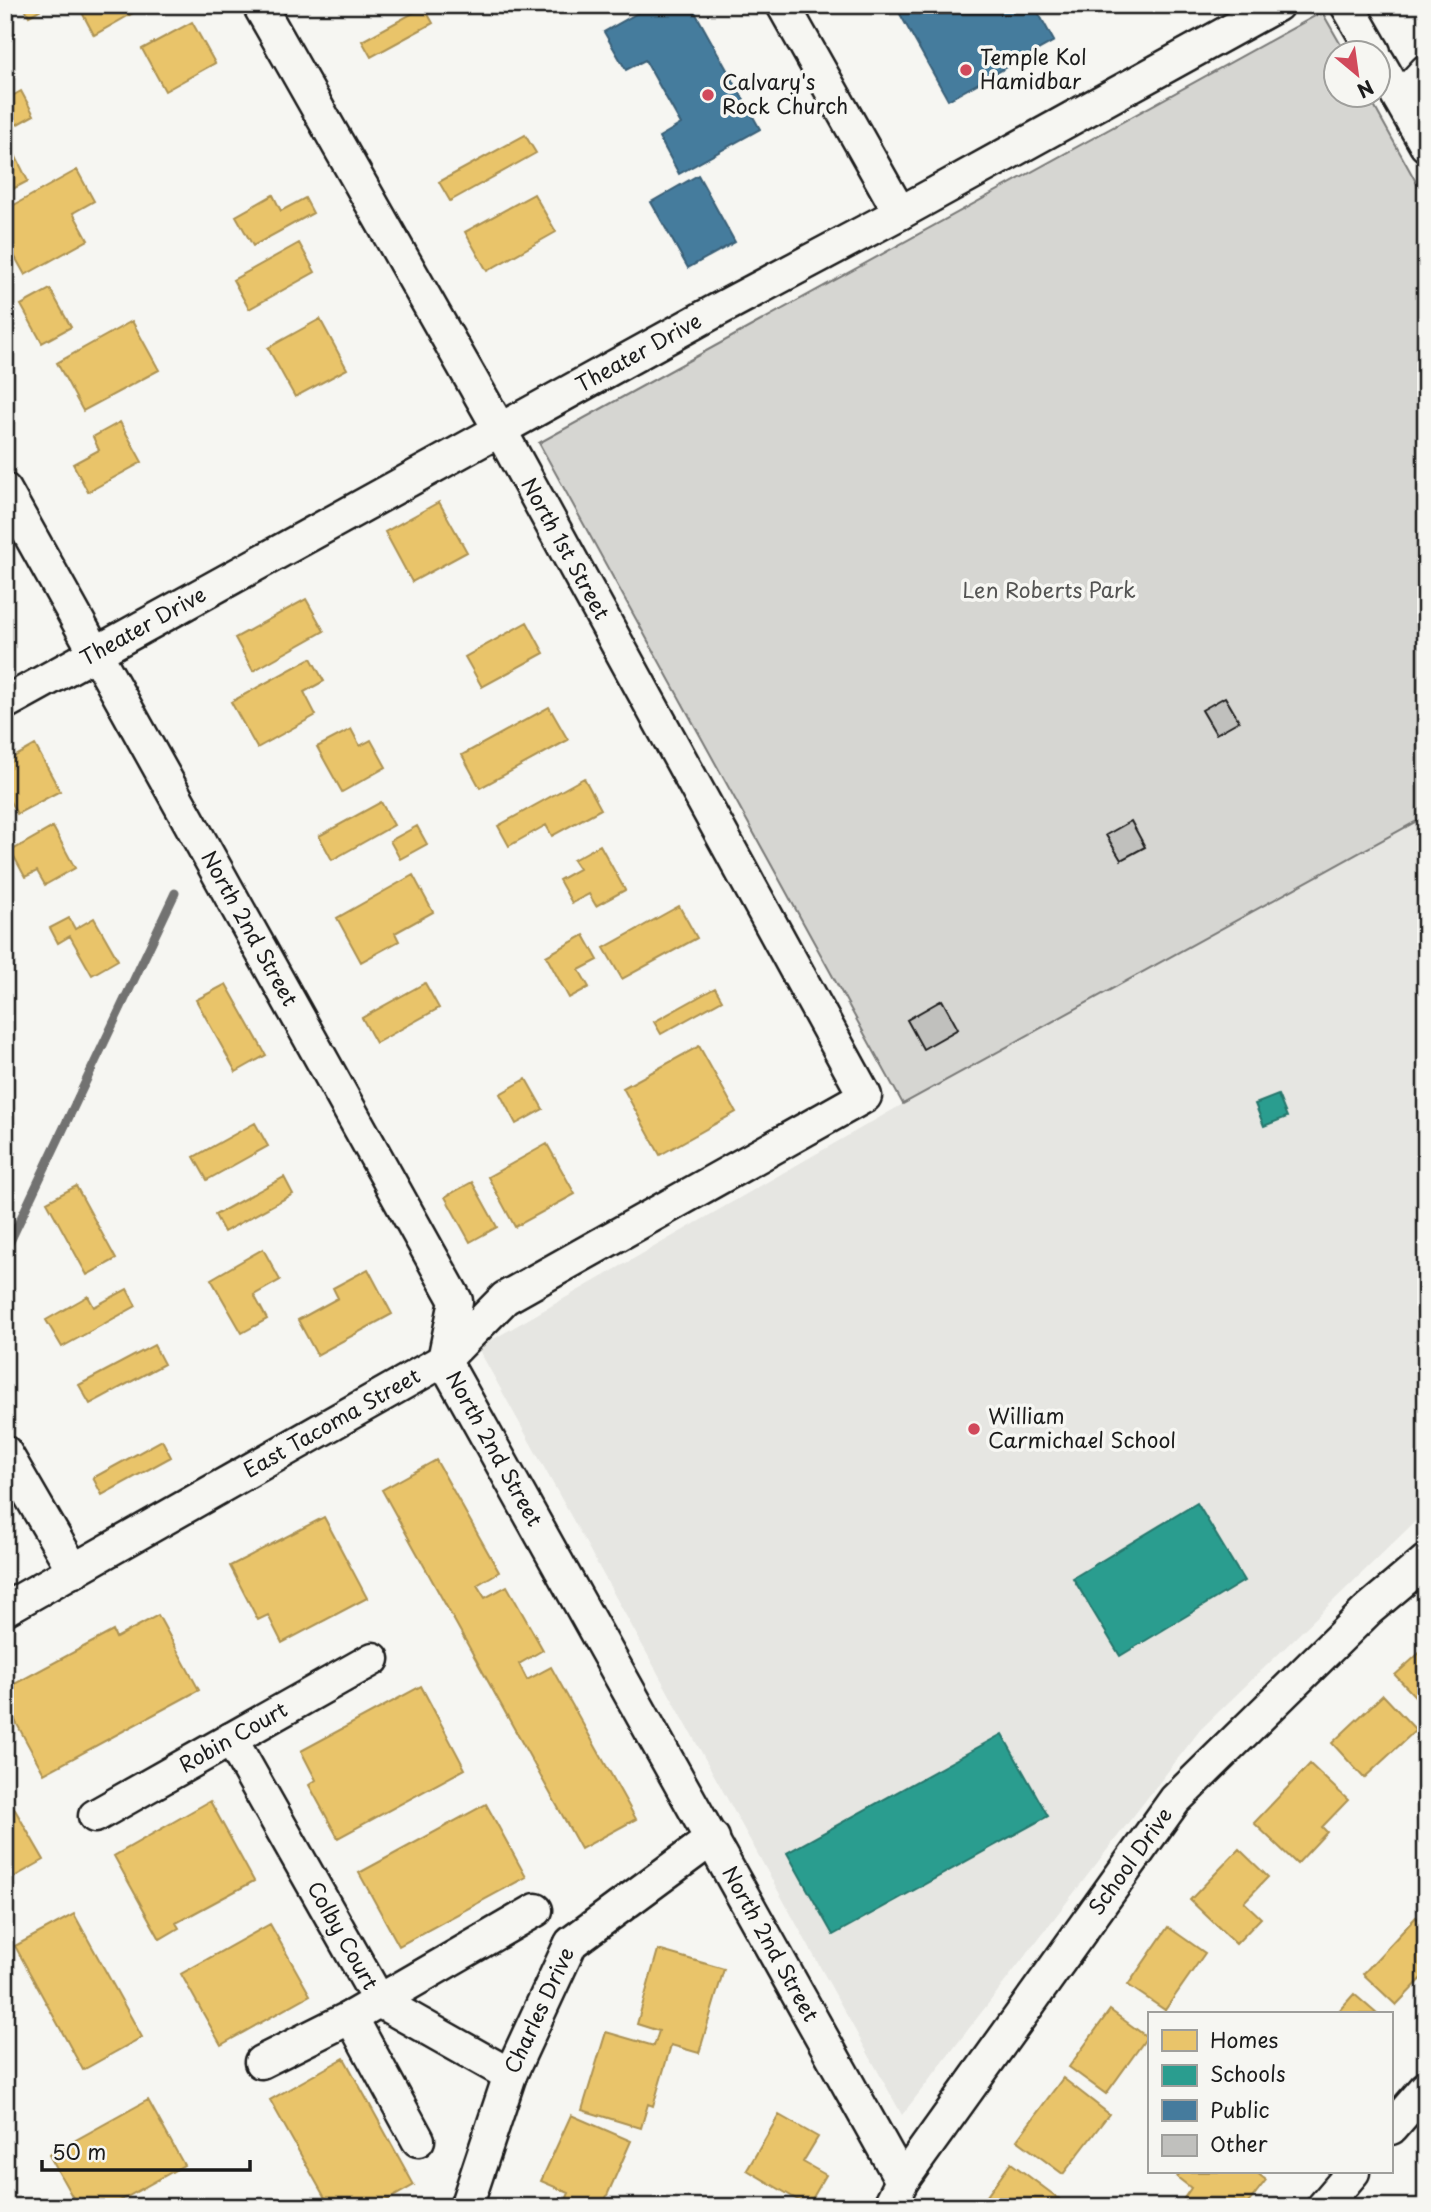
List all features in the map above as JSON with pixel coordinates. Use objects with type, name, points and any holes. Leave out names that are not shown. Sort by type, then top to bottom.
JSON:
[{"type":"street","name":"North 1st Street","points":[[260,5],[500,430],[865,1096]]},
{"type":"street","points":[[783,5],[900,213]]},
{"type":"street","name":"Theater Drive","points":[[5,703],[1277,5]]},
{"type":"street","points":[[1347,5],[1366,38]]},
{"type":"street","points":[[1400,99],[1426,71]]},
{"type":"street","points":[[1392,85],[1426,145]]},
{"type":"street","name":"North 2nd Street","points":[[5,490],[456,1301],[444,1360],[713,1838],[895,2194]]},
{"type":"street","name":"East Tacoma Street","points":[[5,1609],[444,1360],[505,1298],[865,1096]]},
{"type":"street","points":[[5,1452],[74,1571]]},
{"type":"street","name":"School Drive","points":[[895,2194],[1175,1800],[1368,1610],[1426,1561]]},
{"type":"street","name":"Robin Court","points":[[95,1816],[373,1659]]},
{"type":"street","name":"Colby Court","points":[[231,1739],[379,2001],[510,2075]]},
{"type":"street","name":"Charles Drive","points":[[466,2207],[510,2075],[571,1943],[713,1838]]},
{"type":"street","points":[[261,2062],[351,2017],[536,1910]]},
{"type":"street","points":[[351,2017],[418,2140]]},
{"type":"street","points":[[1392,2127],[1426,2088]]},
{"type":"street","points":[[1323,2207],[1351,2174]]},
{"type":"shaded area","name":"William Carmichael School","points":[[1426,814],[1426,1511],[1200,1730],[902,2115],[478,1348],[903,1104]]},
{"type":"green space","name":"Len Roberts Park","points":[[1322,12],[1337,38],[1322,38],[1322,108],[1375,108],[1426,200],[1426,816],[903,1104],[539,443]]},
{"type":"building: Homes","points":[[23,5],[48,5],[29,16]]},
{"type":"building: Homes","points":[[78,5],[147,5],[94,35]]},
{"type":"building: Homes","points":[[424,7],[433,23],[371,57],[362,41]]},
{"type":"building: Homes","points":[[192,22],[215,63],[165,91],[142,49]]},
{"type":"building: Homes","points":[[21,91],[34,115],[5,131],[5,100]]},
{"type":"building: Homes","points":[[525,135],[536,153],[450,201],[439,182]]},
{"type":"building: Homes","points":[[15,155],[28,181],[5,193],[5,160]]},
{"type":"building: Homes","points":[[77,170],[94,201],[73,213],[88,240],[25,275],[5,239],[5,210]]},
{"type":"building: Homes","points":[[534,194],[556,232],[487,271],[465,232]]},
{"type":"building: Homes","points":[[273,195],[281,211],[305,198],[313,213],[253,246],[236,216]]},
{"type":"building: Homes","points":[[299,243],[315,272],[249,309],[233,280]]},
{"type":"building: Homes","points":[[50,289],[71,327],[42,343],[21,305]]},
{"type":"building: Homes","points":[[320,319],[347,369],[295,397],[268,348]]},
{"type":"building: Homes","points":[[132,321],[159,370],[83,411],[57,363]]},
{"type":"building: Homes","points":[[120,422],[142,462],[88,492],[73,464],[99,450],[93,437]]},
{"type":"building: Homes","points":[[439,502],[467,552],[412,582],[385,532]]},
{"type":"building: Homes","points":[[306,599],[324,631],[253,671],[235,638]]},
{"type":"building: Homes","points":[[527,622],[544,653],[482,687],[465,657]]},
{"type":"building: Homes","points":[[311,658],[324,681],[304,692],[316,715],[257,748],[231,702]]},
{"type":"building: Homes","points":[[549,707],[568,740],[480,788],[462,755]]},
{"type":"building: Homes","points":[[351,729],[360,746],[371,740],[386,767],[342,792],[317,747]]},
{"type":"building: Homes","points":[[35,745],[60,791],[17,814],[5,793],[5,762]]},
{"type":"building: Homes","points":[[584,778],[601,809],[552,836],[546,825],[509,846],[498,826]]},
{"type":"building: Homes","points":[[381,802],[394,825],[332,860],[319,836]]},
{"type":"building: Homes","points":[[417,826],[427,844],[400,859],[390,841]]},
{"type":"building: Homes","points":[[53,827],[75,868],[45,885],[37,871],[25,877],[11,851]]},
{"type":"building: Homes","points":[[600,845],[625,890],[596,906],[589,894],[572,903],[559,880],[579,869],[573,860]]},
{"type":"building: Homes","points":[[413,875],[433,912],[395,933],[399,941],[361,962],[337,918]]},
{"type":"building: Homes","points":[[679,906],[697,938],[622,979],[604,948]]},
{"type":"building: Homes","points":[[69,918],[75,929],[94,918],[118,960],[92,975],[70,936],[58,943],[50,928]]},
{"type":"building: Homes","points":[[584,935],[598,960],[579,970],[589,987],[569,998],[546,956]]},
{"type":"building: Homes","points":[[425,983],[439,1008],[376,1043],[362,1018]]},
{"type":"building: Homes","points":[[226,984],[266,1055],[236,1072],[196,1000]]},
{"type":"building: Homes","points":[[715,988],[722,1000],[661,1034],[654,1022]]},
{"type":"building: Homes","points":[[699,1046],[736,1112],[660,1155],[623,1088]]},
{"type":"building: Homes","points":[[526,1079],[543,1109],[516,1124],[500,1094]]},
{"type":"building: Homes","points":[[255,1123],[268,1146],[207,1180],[194,1157]]},
{"type":"building: Homes","points":[[547,1144],[575,1194],[515,1227],[488,1177]]},
{"type":"building: Homes","points":[[284,1177],[293,1194],[224,1232],[215,1215]]},
{"type":"building: Homes","points":[[472,1182],[497,1227],[470,1242],[445,1197]]},
{"type":"building: Homes","points":[[76,1186],[116,1259],[87,1275],[47,1202]]},
{"type":"building: Homes","points":[[263,1249],[280,1280],[254,1295],[267,1319],[242,1333],[211,1279]]},
{"type":"building: Homes","points":[[368,1269],[392,1314],[317,1355],[298,1320],[338,1298],[333,1288]]},
{"type":"building: Homes","points":[[127,1289],[136,1306],[62,1347],[46,1320],[88,1296],[94,1307]]},
{"type":"building: Homes","points":[[154,1345],[164,1364],[90,1404],[79,1385]]},
{"type":"building: Homes","points":[[162,1440],[171,1457],[102,1495],[93,1478]]},
{"type":"building: Homes","points":[[436,1460],[499,1572],[477,1585],[485,1598],[507,1586],[543,1650],[519,1664],[527,1680],[551,1667],[636,1819],[581,1849],[382,1490]]},
{"type":"building: Homes","points":[[324,1517],[367,1598],[282,1643],[268,1615],[258,1620],[230,1566]]},
{"type":"building: Homes","points":[[158,1615],[199,1690],[44,1774],[5,1702],[5,1689],[113,1631],[116,1638]]},
{"type":"building: Homes","points":[[1426,1647],[1426,1708],[1395,1675]]},
{"type":"building: Homes","points":[[421,1686],[465,1769],[338,1838],[309,1785],[316,1780],[301,1751]]},
{"type":"building: Homes","points":[[1383,1695],[1416,1730],[1364,1778],[1332,1743]]},
{"type":"building: Homes","points":[[1310,1764],[1348,1800],[1322,1827],[1327,1832],[1297,1864],[1254,1823]]},
{"type":"building: Homes","points":[[7,1796],[44,1860],[5,1882],[5,1797]]},
{"type":"building: Homes","points":[[210,1801],[254,1881],[176,1923],[179,1928],[160,1939],[114,1856]]},
{"type":"building: Homes","points":[[486,1804],[526,1877],[399,1946],[359,1873]]},
{"type":"building: Homes","points":[[1239,1849],[1268,1877],[1244,1902],[1261,1918],[1236,1944],[1190,1900]]},
{"type":"building: Homes","points":[[74,1914],[142,2037],[83,2070],[15,1946]]},
{"type":"building: Homes","points":[[1416,1917],[1426,1926],[1426,1974],[1396,2005],[1363,1974]]},
{"type":"building: Homes","points":[[270,1924],[310,1995],[221,2045],[181,1974]]},
{"type":"building: Homes","points":[[1168,1927],[1205,1953],[1165,2010],[1128,1985]]},
{"type":"building: Homes","points":[[658,1950],[724,1969],[699,2053],[671,2045],[653,2106],[648,2104],[641,2128],[582,2110],[606,2032],[654,2046],[659,2031],[637,2024]]},
{"type":"building: Homes","points":[[1354,1994],[1375,2012],[1338,2012]]},
{"type":"building: Homes","points":[[1110,2010],[1147,2037],[1106,2094],[1069,2067]]},
{"type":"building: Homes","points":[[344,2058],[414,2185],[375,2207],[330,2207],[270,2100]]},
{"type":"building: Homes","points":[[1063,2078],[1109,2114],[1063,2174],[1017,2140]]},
{"type":"building: Homes","points":[[148,2100],[184,2165],[109,2207],[78,2207],[49,2155]]},
{"type":"building: Homes","points":[[571,2115],[631,2141],[602,2207],[563,2207],[569,2193],[541,2181]]},
{"type":"building: Homes","points":[[779,2115],[818,2137],[803,2162],[826,2175],[808,2206],[747,2170]]},
{"type":"building: Homes","points":[[1011,2163],[1070,2207],[979,2207]]},
{"type":"building: Homes","points":[[1179,2174],[1258,2174],[1266,2180],[1245,2207],[1178,2207],[1191,2188],[1177,2177]]},
{"type":"building: Schools","points":[[1278,1095],[1287,1117],[1264,1126],[1255,1104]]},
{"type":"building: Schools","points":[[1197,1503],[1244,1581],[1120,1656],[1073,1578]]},
{"type":"building: Schools","points":[[1002,1734],[1048,1816],[833,1935],[787,1853]]},
{"type":"building: Public","points":[[652,5],[691,5],[760,129],[679,174],[659,137],[681,124],[645,60],[626,70],[604,32]]},
{"type":"building: Public","name":"Temple Kol Hamidbar","points":[[895,5],[1034,5],[1054,41],[948,100]]},
{"type":"building: Public","points":[[698,175],[735,242],[688,268],[651,202]]},
{"type":"building: Other","points":[[1225,697],[1239,721],[1216,734],[1202,710]]},
{"type":"building: Other","points":[[1131,821],[1145,847],[1121,860],[1106,835]]},
{"type":"building: Other","points":[[942,1000],[958,1029],[923,1049],[907,1020]]},
{"type":"waterway","points":[[5,1252],[175,893]]},
{"type":"place","name":"Temple Kol Hamidbar","points":[[966,70]]},
{"type":"place","name":"Calvary's Rock Church","points":[[708,95]]},
{"type":"place","name":"William Carmichael School","points":[[974,1429]]}]
